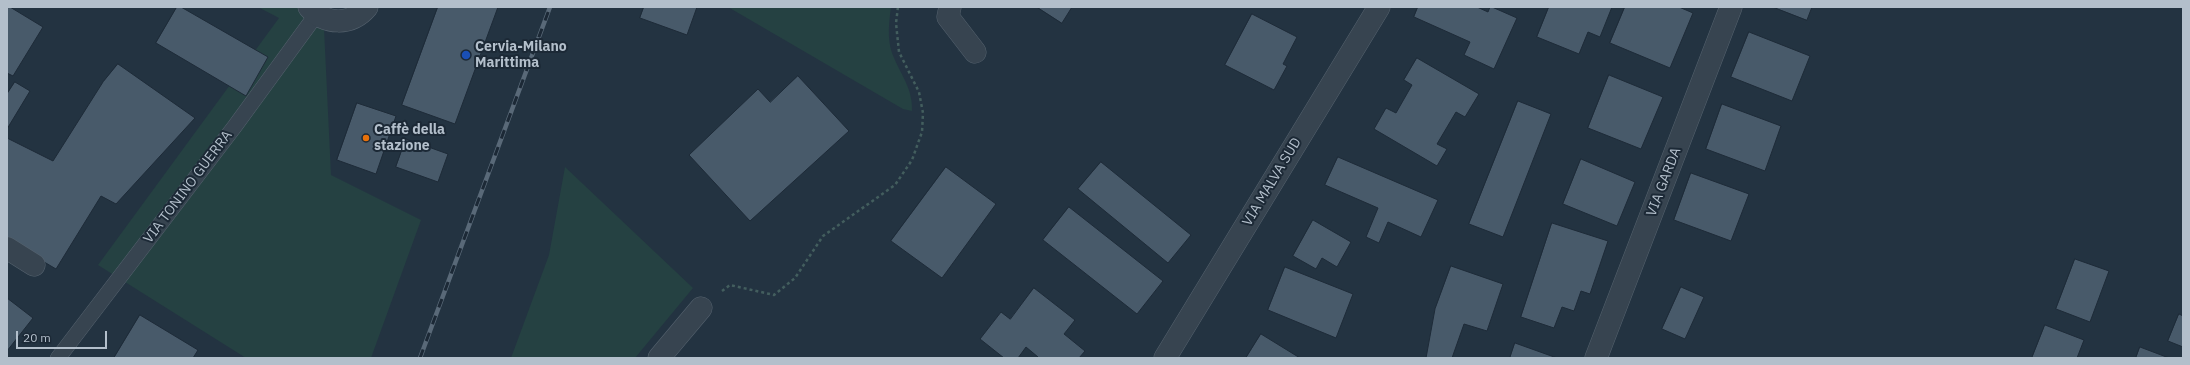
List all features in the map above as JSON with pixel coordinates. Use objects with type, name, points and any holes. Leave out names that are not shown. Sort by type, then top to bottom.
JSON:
[{"type":"street","points":[[312,11],[328,20],[340,21],[352,18],[367,7]]},
{"type":"street","points":[[950,7],[948,17],[976,52]]},
{"type":"street","name":"VIA MALVA SUD","points":[[1165,358],[1379,7]]},
{"type":"street","name":"VIA GARDA","points":[[1596,358],[1731,7]]},
{"type":"street","points":[[7,248],[34,265]]},
{"type":"street","points":[[659,358],[701,308]]},
{"type":"lane","name":"VIA TONINO GUERRA","points":[[58,358],[235,126],[312,11]]},
{"type":"path","points":[[701,308],[730,285],[774,295],[795,278],[823,236],[895,185],[912,160],[922,132],[923,113],[918,92],[899,52],[896,23],[898,7]]},
{"type":"green space","points":[[258,7],[323,7],[331,175],[421,220],[371,358],[246,358],[98,265],[279,18]]},
{"type":"green space","points":[[728,7],[891,7],[889,30],[890,47],[908,88],[912,103],[912,111],[903,109]]},
{"type":"green space","points":[[565,167],[693,288],[635,358],[511,358],[549,255]]},
{"type":"building","points":[[7,7],[10,7],[43,27],[13,76],[7,73]]},
{"type":"building","points":[[177,7],[181,7],[268,57],[246,96],[156,43]]},
{"type":"building","name":"Cervia-Milano Marittima","points":[[438,7],[498,7],[455,124],[402,105]]},
{"type":"building","points":[[644,7],[697,7],[687,35],[640,18]]},
{"type":"building","points":[[1037,7],[1072,7],[1062,23]]},
{"type":"building","points":[[1418,7],[1477,7],[1488,12],[1490,7],[1492,7],[1517,18],[1494,69],[1464,55],[1470,42],[1414,17]]},
{"type":"building","points":[[1549,7],[1612,7],[1600,37],[1588,32],[1579,54],[1537,37]]},
{"type":"building","points":[[1625,7],[1679,7],[1693,13],[1670,68],[1610,43]]},
{"type":"building","points":[[1773,7],[1812,7],[1807,20]]},
{"type":"building","points":[[1252,14],[1297,37],[1283,64],[1287,66],[1274,90],[1225,65]]},
{"type":"building","points":[[1749,32],[1810,56],[1792,101],[1731,77]]},
{"type":"building","points":[[1417,58],[1479,94],[1465,117],[1456,112],[1437,144],[1447,149],[1437,166],[1374,129],[1386,108],[1396,113],[1412,85],[1404,80]]},
{"type":"building","points":[[118,64],[195,118],[116,204],[101,196],[56,269],[7,240],[7,138],[53,161],[103,82]]},
{"type":"building","points":[[1609,75],[1663,97],[1641,149],[1588,128]]},
{"type":"building","points":[[798,76],[849,131],[750,221],[689,155],[758,89],[770,102]]},
{"type":"building","points":[[15,82],[30,91],[7,129],[7,94]]},
{"type":"building","points":[[1518,101],[1551,114],[1503,237],[1469,224]]},
{"type":"building","name":"Caffè della stazione","points":[[357,103],[396,116],[376,174],[337,160]]},
{"type":"building","points":[[1722,104],[1781,126],[1765,171],[1706,149]]},
{"type":"building","points":[[406,139],[448,154],[438,182],[396,167]]},
{"type":"building","points":[[1338,157],[1438,200],[1421,237],[1388,222],[1379,243],[1366,237],[1378,208],[1325,185]]},
{"type":"building","points":[[1581,159],[1635,182],[1617,226],[1563,204]]},
{"type":"building","points":[[1101,162],[1191,235],[1168,263],[1078,189]]},
{"type":"building","points":[[946,167],[996,204],[942,278],[891,241]]},
{"type":"building","points":[[1691,173],[1749,194],[1731,241],[1674,220]]},
{"type":"building","points":[[1069,207],[1163,281],[1137,314],[1043,240]]},
{"type":"building","points":[[1313,220],[1351,242],[1337,267],[1322,258],[1316,269],[1293,256]]},
{"type":"building","points":[[1552,223],[1608,241],[1590,294],[1581,291],[1574,311],[1562,307],[1554,328],[1521,317]]},
{"type":"building","points":[[2075,259],[2109,271],[2090,322],[2056,309]]},
{"type":"building","points":[[1451,266],[1503,284],[1487,331],[1464,324],[1452,358],[1426,358],[1435,309]]},
{"type":"building","points":[[1285,267],[1353,294],[1336,338],[1268,310]]},
{"type":"building","points":[[1681,287],[1704,297],[1685,339],[1662,329]]},
{"type":"building","points":[[1034,288],[1075,320],[1064,334],[1085,351],[1079,358],[1037,358],[1038,357],[1026,347],[1018,358],[1004,358],[980,339],[1001,312],[1010,319]]},
{"type":"building","points":[[7,298],[33,318],[7,351]]},
{"type":"building","points":[[2179,314],[2183,316],[2183,347],[2168,341]]},
{"type":"building","points":[[140,315],[198,350],[193,358],[114,358]]},
{"type":"building","points":[[2045,325],[2084,340],[2077,358],[2032,358]]},
{"type":"building","points":[[1261,334],[1300,358],[1246,358]]},
{"type":"building","points":[[1515,343],[1557,358],[1510,358]]},
{"type":"building","points":[[2140,347],[2169,358],[2136,358]]},
{"type":"railway","points":[[420,358],[550,7]]},
{"type":"place","name":"Cervia-Milano Marittima","points":[[466,55]]},
{"type":"place","name":"Caffè della stazione","points":[[366,138]]}]
